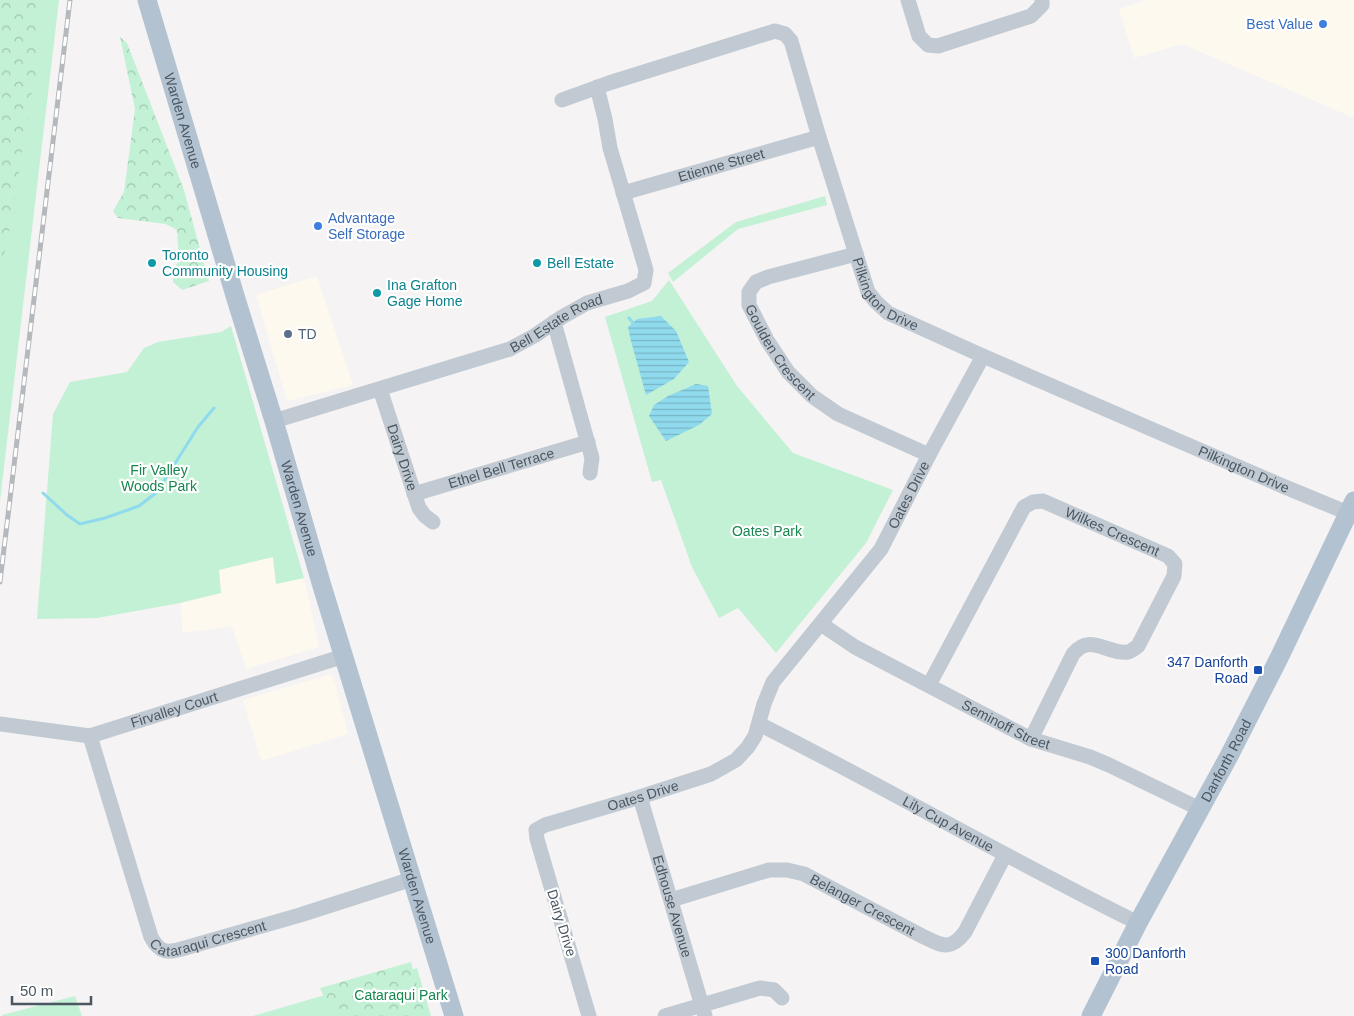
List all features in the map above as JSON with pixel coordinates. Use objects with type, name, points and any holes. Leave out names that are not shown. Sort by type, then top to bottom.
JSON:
[{"type":"main road","name":"Warden Avenue","points":[[147,0],[322,586],[454,1016]]},
{"type":"main road","name":"Danforth Road","points":[[1091,1016],[1138,923],[1279,658],[1351,507]]},
{"type":"street","points":[[908,0],[919,36],[928,45],[938,46],[1031,16],[1042,5],[1042,0]]},
{"type":"street","name":"Pilkington Drive","points":[[562,100],[597,87],[776,31],[785,34],[791,41],[868,292],[888,313],[1277,483],[1351,507]]},
{"type":"street","name":"Bell Estate Road","points":[[274,421],[510,349],[587,303],[628,291],[644,284],[646,270],[610,148],[597,87]]},
{"type":"street","name":"Etienne Street","points":[[623,193],[819,137]]},
{"type":"street","name":"Goulden Crescent","points":[[856,254],[768,277],[756,282],[749,292],[749,305],[766,340],[788,372],[812,396],[838,414],[929,455]]},
{"type":"street","points":[[554,322],[592,458],[590,473]]},
{"type":"street","name":"Oates Drive","points":[[536,830],[545,825],[711,774],[736,760],[748,748],[755,736],[772,682],[881,549],[983,356]]},
{"type":"street","name":"Dairy Drive","points":[[380,389],[419,508],[433,522]]},
{"type":"street","name":"Ethel Bell Terrace","points":[[414,494],[588,442]]},
{"type":"street","name":"Wilkes Crescent","points":[[929,685],[1024,507],[1033,502],[1043,501],[1168,556],[1175,564],[1174,576],[1138,646],[1130,652],[1120,652],[1096,644],[1085,644],[1077,648],[1031,739]]},
{"type":"street","name":"Seminoff Street","points":[[821,624],[856,647],[1031,739],[1090,757],[1200,809]]},
{"type":"street","name":"Firvalley Court","points":[[0,724],[90,736],[344,656]]},
{"type":"street","name":"Lily Cup Avenue","points":[[759,724],[1005,855],[1138,923]]},
{"type":"street","name":"Cataraqui Crescent","points":[[90,736],[151,937],[154,944],[163,950],[173,952],[300,915],[412,879]]},
{"type":"street","name":"Edhouse Avenue","points":[[640,797],[703,1010]]},
{"type":"street","name":"Dairy Drive","points":[[536,830],[537,839],[589,1016]]},
{"type":"street","name":"Belanger Crescent","points":[[670,900],[769,870],[787,870],[804,874],[922,936],[938,943],[950,945],[958,941],[964,932],[1005,855]]},
{"type":"street","points":[[666,1016],[703,1010],[760,988],[774,990],[782,998]]},
{"type":"shaded area","points":[[1147,0],[1354,0],[1354,118],[1182,44],[1134,58],[1119,9]]},
{"type":"shaded area","points":[[317,276],[353,385],[287,401],[256,295]]},
{"type":"shaded area","points":[[273,557],[276,584],[304,578],[319,647],[246,669],[232,626],[183,633],[180,603],[221,593],[219,570]]},
{"type":"shaded area","points":[[328,675],[332,676],[336,687],[348,734],[261,761],[243,700]]},
{"type":"green space","points":[[0,0],[59,0],[0,501]]},
{"type":"green space","points":[[0,0],[37,0],[39,64],[31,96],[10,228],[0,271]]},
{"type":"green space","points":[[120,37],[127,43],[184,190],[209,281],[182,290],[173,282],[173,269],[179,261],[177,230],[166,224],[118,218],[113,211],[124,192],[135,109]]},
{"type":"green space","points":[[825,196],[827,205],[738,229],[673,282],[668,273],[736,222]]},
{"type":"green space","name":"Oates Park","points":[[669,280],[737,386],[793,453],[893,490],[866,543],[776,653],[738,608],[719,618],[692,567],[661,480],[652,482],[605,317],[652,301]]},
{"type":"green space","name":"Fir Valley Woods Park","points":[[231,326],[304,578],[276,584],[273,557],[219,570],[221,593],[180,603],[97,618],[37,619],[53,414],[70,382],[127,372],[144,348],[158,342],[221,332]]},
{"type":"green space","name":"Cataraqui Park","points":[[411,962],[420,997],[428,1016],[334,1016],[330,1011],[320,988]]},
{"type":"green space","name":"Cataraqui Park","points":[[417,968],[431,1016],[253,1016]]},
{"type":"green space","points":[[75,996],[82,1016],[2,1016],[2,1015]]},
{"type":"water","points":[[661,316],[676,331],[689,362],[674,379],[646,395],[628,327],[637,319]]},
{"type":"water","points":[[696,384],[708,386],[712,414],[699,425],[666,441],[649,416],[654,405],[668,396]]},
{"type":"waterway","points":[[629,318],[633,323]]},
{"type":"waterway","points":[[43,493],[80,524],[105,518],[139,506],[157,492],[198,427],[214,408]]},
{"type":"railway","points":[[0,582],[70,0]]},
{"type":"place","name":"Best Value","points":[[1323,24]]},
{"type":"place","name":"Advantage Self Storage","points":[[318,226]]},
{"type":"place","name":"Toronto Community Housing","points":[[152,263]]},
{"type":"place","name":"Bell Estate","points":[[537,263]]},
{"type":"place","name":"Ina Grafton Gage Home","points":[[377,293]]},
{"type":"place","name":"TD","points":[[288,334]]},
{"type":"place","name":"347 Danforth Road","points":[[1258,670]]},
{"type":"place","name":"300 Danforth Road","points":[[1095,961]]}]
